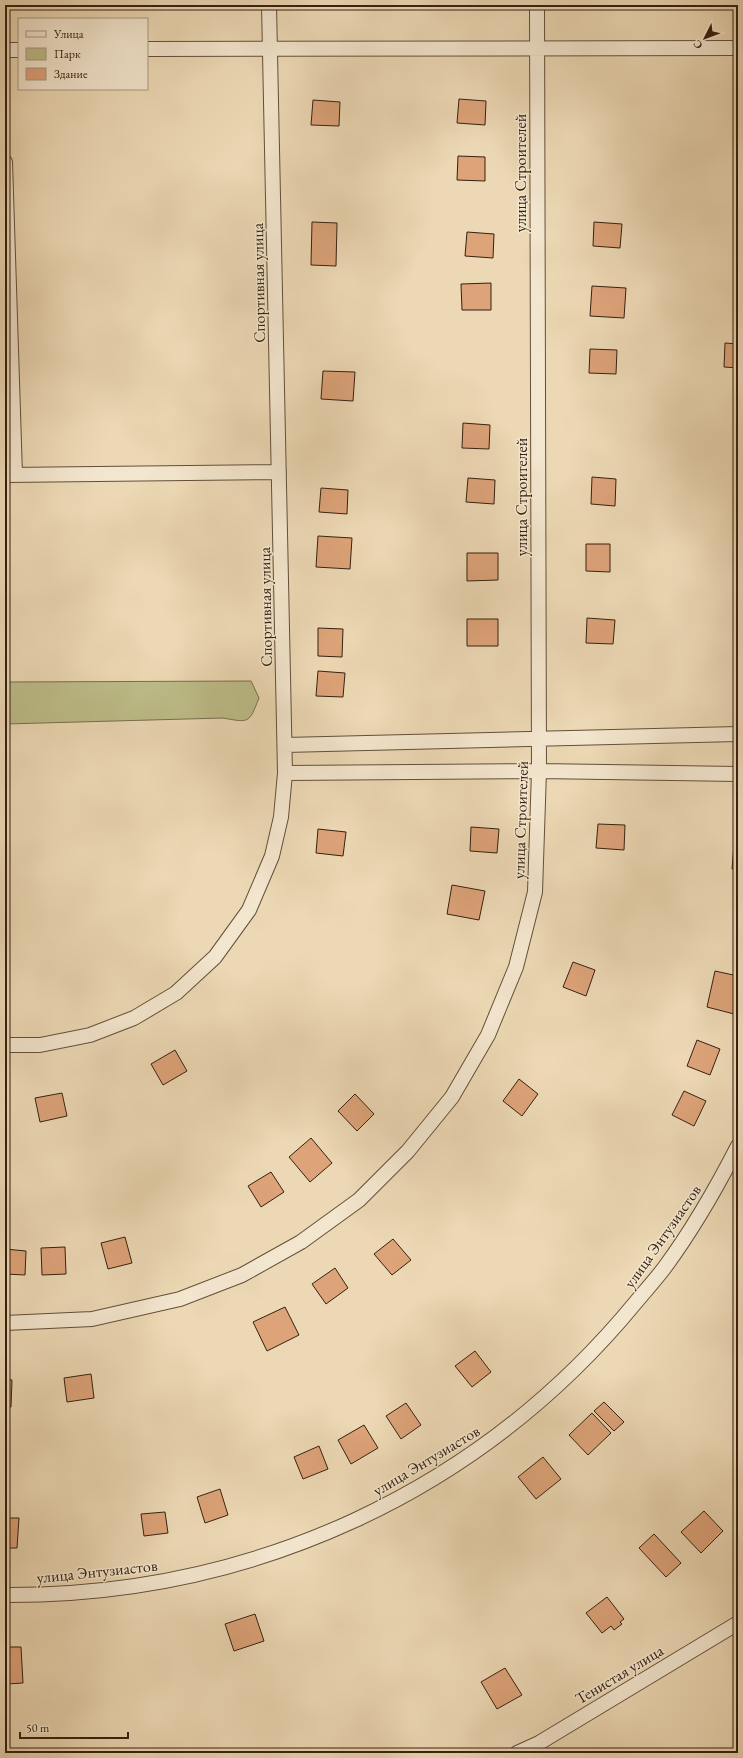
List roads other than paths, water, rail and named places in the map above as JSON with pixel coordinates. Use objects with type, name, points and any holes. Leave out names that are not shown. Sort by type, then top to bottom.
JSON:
[{"type":"street","name":"Спортивная улица","points":[[5,1045],[40,1045],[90,1035],[134,1018],[176,993],[215,957],[249,910],[272,856],[281,817],[285,774],[285,745],[269,5]]},
{"type":"street","name":"улица Строителей","points":[[5,1323],[92,1319],[180,1299],[242,1274],[301,1242],[358,1200],[408,1152],[452,1097],[484,1042],[516,967],[535,892],[539,771],[536,5]]},
{"type":"street","points":[[148,49],[738,48]]},
{"type":"street","points":[[5,50],[18,50]]},
{"type":"street","points":[[5,162],[10,475],[280,472]]},
{"type":"street","points":[[285,745],[738,734]]},
{"type":"street","points":[[285,774],[539,771],[738,774]]},
{"type":"street","name":"улица Энтузиастов","points":[[5,1595],[114,1590],[180,1579],[247,1562],[294,1546],[343,1526],[393,1502],[443,1473],[492,1440],[541,1401],[574,1371],[608,1336],[665,1267],[716,1187],[738,1146]]},
{"type":"street","name":"Тенистая улица","points":[[516,1753],[539,1743],[738,1623]]}]
